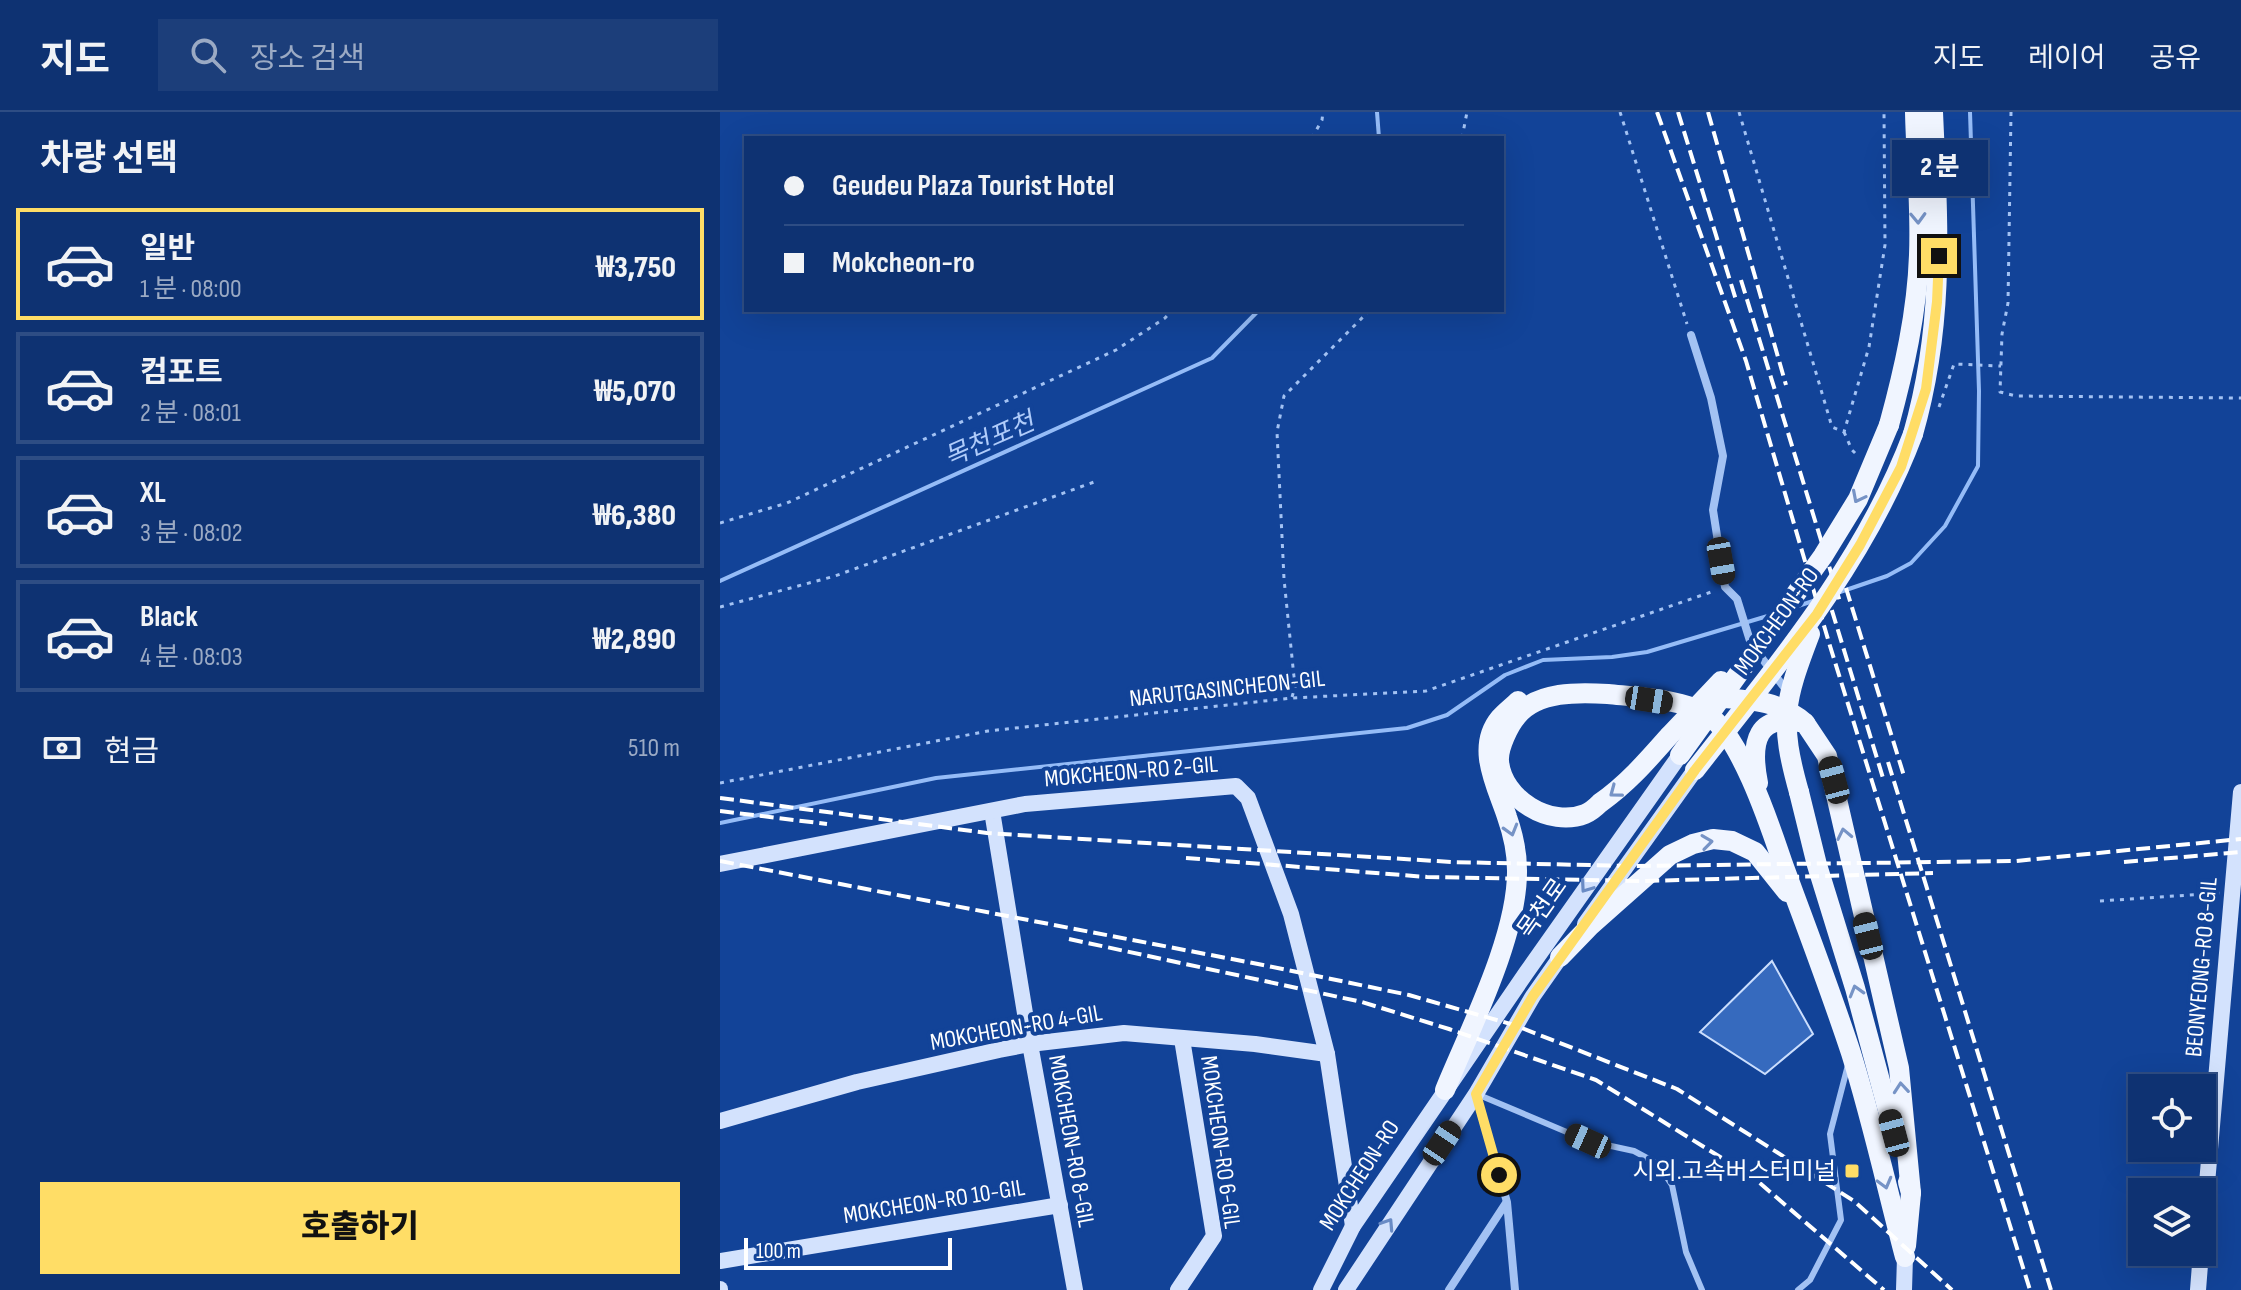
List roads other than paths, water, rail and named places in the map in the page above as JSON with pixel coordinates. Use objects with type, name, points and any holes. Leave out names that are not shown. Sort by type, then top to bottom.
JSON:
[{"type":"main road","points":[[1680,755],[1823,556],[1858,499],[1889,425],[1913,318],[1919,255],[1915,112]]},
{"type":"main road","name":"MOKCHEON-RO","points":[[1695,770],[1817,614],[1886,498],[1913,434],[1926,389],[1937,302],[1939,256],[1933,112]]},
{"type":"main road","points":[[1817,614],[1789,692],[1785,728],[1817,865],[1855,988],[1911,1193]]},
{"type":"main road","points":[[1773,626],[1669,736],[1626,784],[1585,814],[1557,817],[1535,811],[1518,799],[1507,783],[1499,760],[1517,715],[1538,701],[1561,694],[1596,693],[1693,708],[1709,715],[1729,737],[1764,811],[1851,1054],[1905,1257]]},
{"type":"main road","points":[[1445,1090],[1503,947],[1515,900],[1516,846],[1489,764],[1490,739],[1498,720],[1526,693],[1551,684],[1579,681],[1626,685],[1687,696],[1760,701],[1791,710],[1805,723],[1827,756],[1899,1068],[1911,1193],[1905,1257]]},
{"type":"main road","points":[[1764,811],[1753,757],[1762,730],[1771,723],[1788,719],[1805,723]]},
{"type":"main road","points":[[1560,957],[1670,855],[1713,839],[1732,841],[1755,852],[1800,910]]},
{"type":"street","points":[[1691,335],[1711,398],[1723,456],[1713,510],[1725,587],[1737,599],[1751,644],[1799,709],[1805,723]]},
{"type":"street","name":"목천로","points":[[1445,1090],[1680,755]]},
{"type":"street","name":"MOKCHEON-RO","points":[[1346,1290],[1476,1094],[1533,996],[1695,770]]},
{"type":"street","name":"MOKCHEON-RO 2-GIL","points":[[720,864],[1025,804],[1236,786],[1248,798],[1291,914],[1327,1054],[1347,1169],[1353,1226]]},
{"type":"street","name":"BEONYEONG-RO 8-GIL","points":[[2207,1178],[2241,792]]},
{"type":"street","name":"MOKCHEON-RO 8-GIL","points":[[992,811],[1075,1290]]},
{"type":"street","name":"MOKCHEON-RO 4-GIL","points":[[720,1121],[857,1082],[1030,1044],[1124,1033],[1255,1044],[1327,1054]]},
{"type":"street","name":"MOKCHEON-RO 6-GIL","points":[[1178,1290],[1214,1236],[1182,1039]]},
{"type":"street","name":"MOKCHEON-RO","points":[[1321,1290],[1353,1226],[1445,1090]]},
{"type":"street","points":[[1476,1094],[1507,1202],[1515,1290]]},
{"type":"street","points":[[1449,1290],[1507,1202]]},
{"type":"street","name":"MOKCHEON-RO 10-GIL","points":[[720,1261],[1060,1205]]},
{"type":"street","points":[[1904,1290],[1905,1257]]},
{"type":"street","points":[[2198,1290],[2200,1266]]},
{"type":"lane","points":[[1798,1290],[1810,1280],[1841,1220],[1830,1134],[1851,1054]]},
{"type":"lane","points":[[1476,1094],[1588,1141],[1634,1151],[1658,1164],[1672,1185],[1686,1252],[1702,1290]]},
{"type":"waterway","name":"목천포천","points":[[1377,112],[1379,136]]},
{"type":"waterway","points":[[1840,592],[1887,576],[1911,563],[1945,526],[1978,466],[1979,391],[1970,112]]},
{"type":"waterway","name":"목천포천","points":[[720,581],[1212,358],[1257,312]]},
{"type":"waterway","points":[[1798,606],[1816,600]]},
{"type":"waterway","points":[[720,823],[936,778],[1407,728],[1447,715],[1505,675],[1543,660],[1647,652],[1771,615]]},
{"type":"railway","points":[[1657,112],[1746,361],[1830,646],[2030,1290]]},
{"type":"railway","points":[[1678,112],[1736,300]]},
{"type":"railway","points":[[1708,112],[1786,385]]},
{"type":"railway","points":[[1741,280],[1841,605]]},
{"type":"railway","points":[[1846,588],[1904,776]]},
{"type":"railway","points":[[1826,591],[1883,778]]},
{"type":"railway","points":[[1888,762],[2051,1290]]},
{"type":"railway","points":[[720,798],[987,833],[1451,862],[1631,866],[2016,861],[2241,839]]},
{"type":"railway","points":[[720,811],[827,824]]},
{"type":"railway","points":[[2124,862],[2241,852]]},
{"type":"railway","points":[[1186,858],[1427,877],[1643,881],[1933,873]]},
{"type":"railway","points":[[720,861],[1409,995],[1514,1025],[1677,1089],[1854,1201],[1952,1290]]},
{"type":"railway","points":[[1069,939],[1362,1002],[1596,1080],[1754,1178],[1884,1290]]},
{"type":"place","name":"시외.고속버스터미널","points":[[1852,1171]]}]
